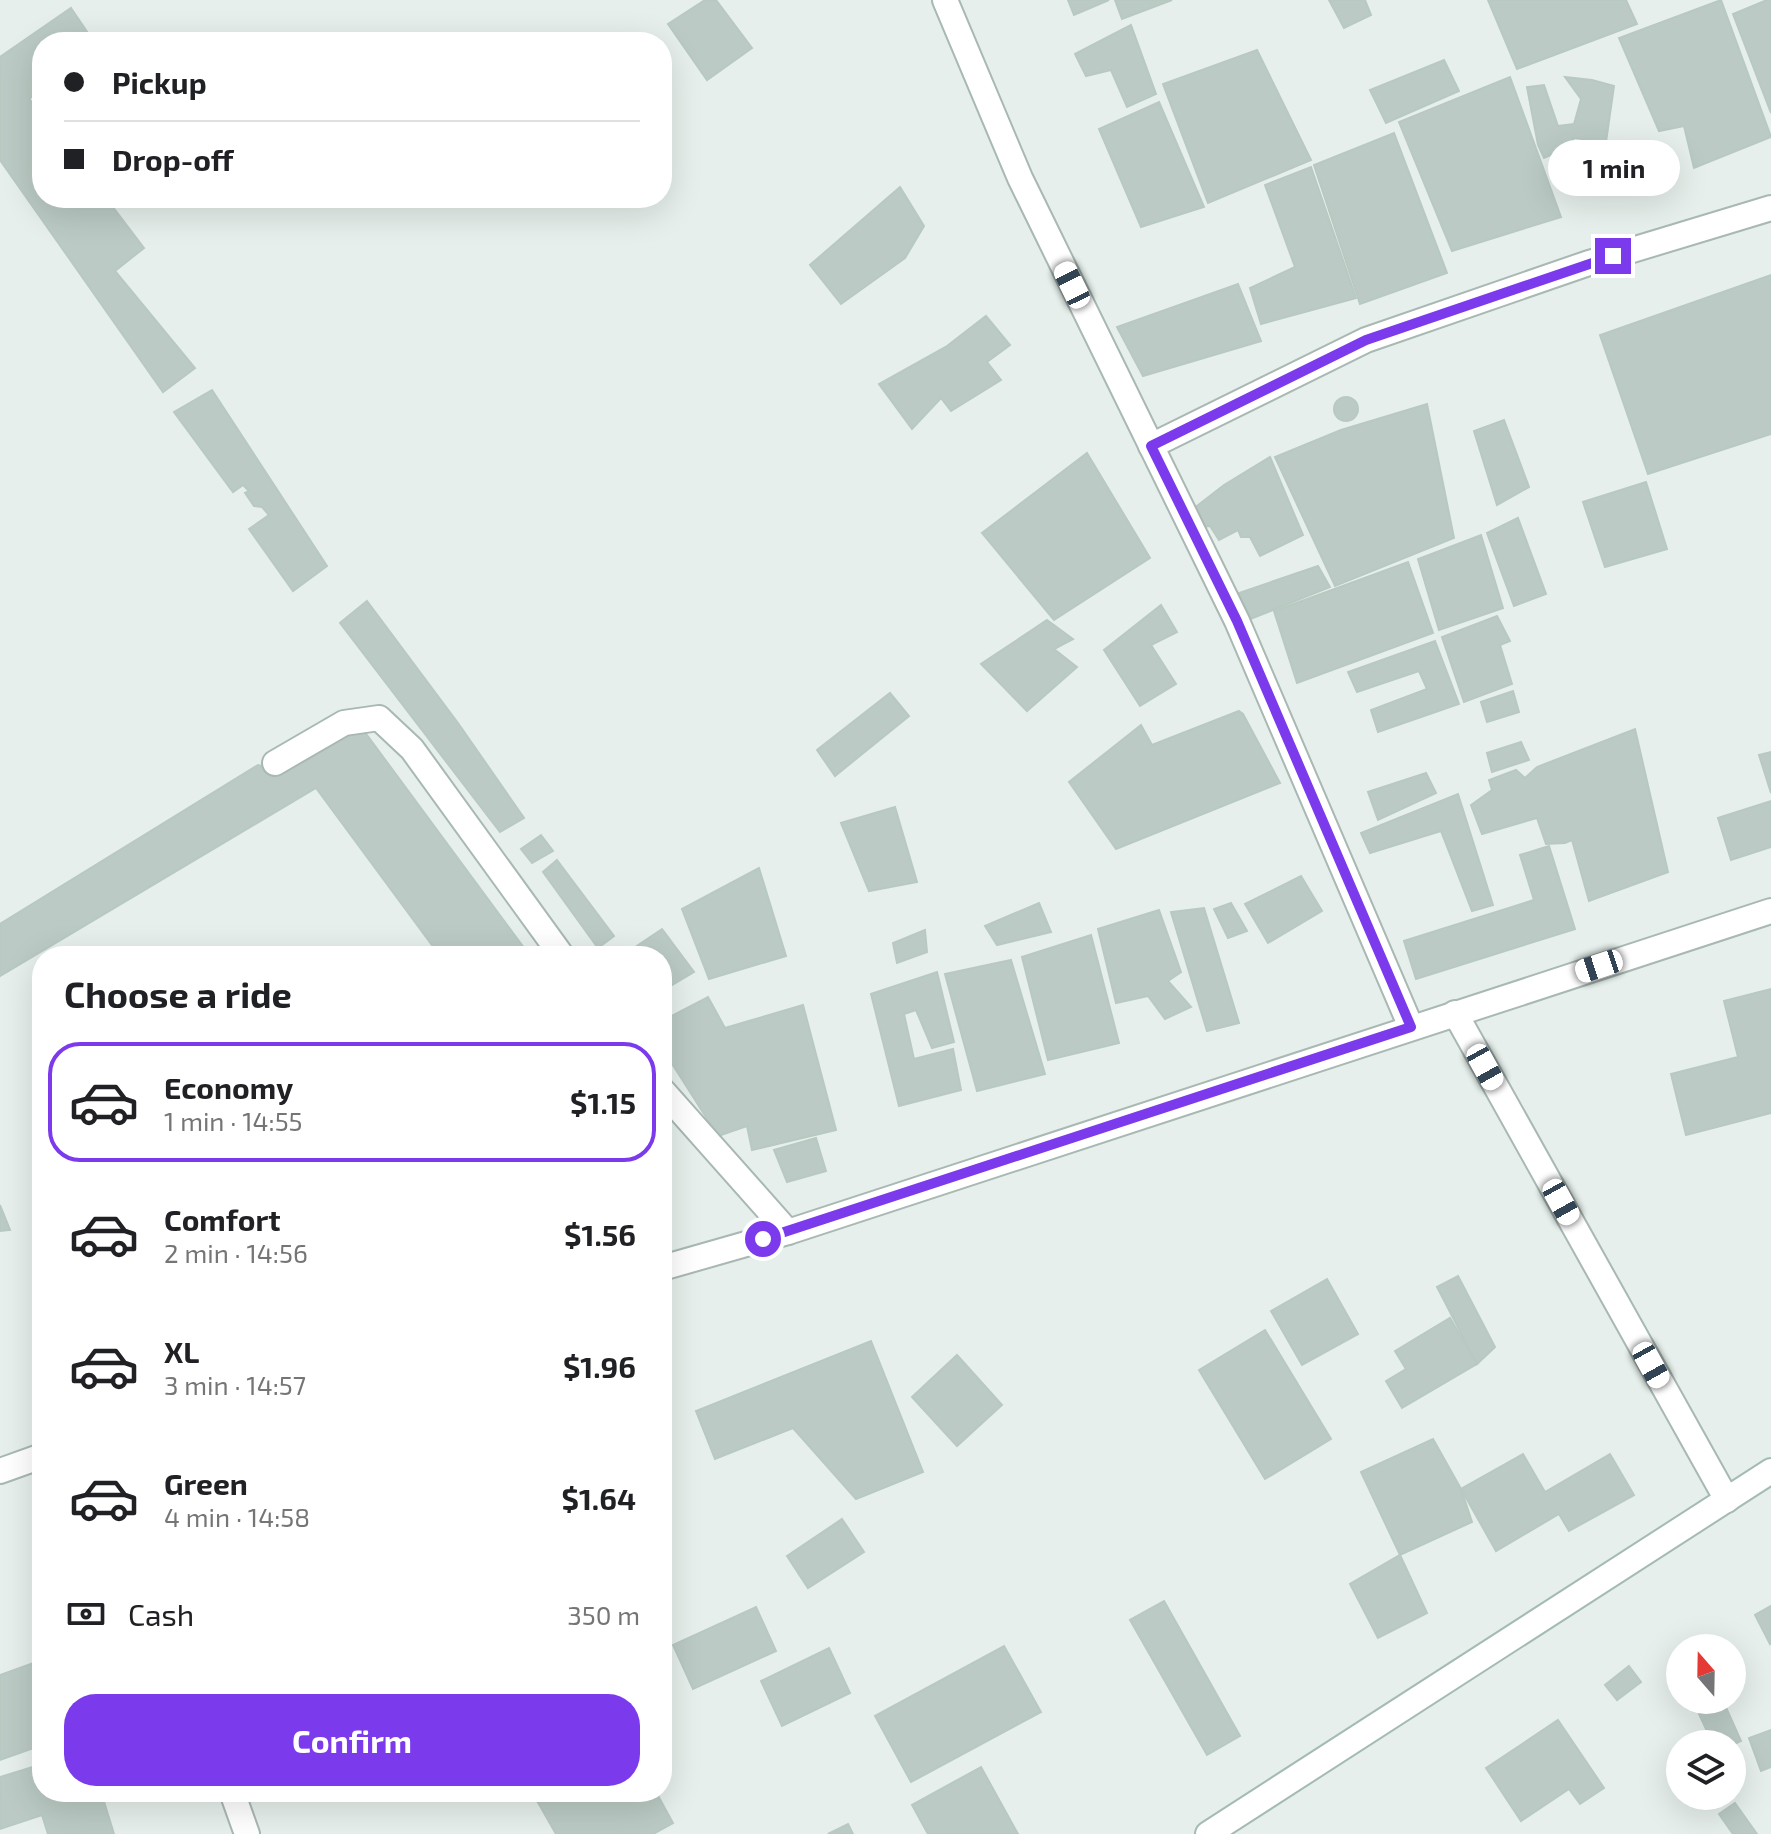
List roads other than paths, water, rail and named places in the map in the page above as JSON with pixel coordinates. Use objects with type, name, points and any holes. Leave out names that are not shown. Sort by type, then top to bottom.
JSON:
[{"type":"street","points":[[945,0],[1020,178],[1237,621],[1411,1027]]},
{"type":"street","points":[[1151,446],[1366,340],[1586,264],[1771,208]]},
{"type":"street","points":[[275,763],[344,723],[379,718],[412,749],[555,946]]},
{"type":"street","points":[[672,1265],[788,1232],[1771,911]]},
{"type":"street","points":[[1455,1013],[1727,1500]]},
{"type":"street","points":[[672,1101],[788,1232]]},
{"type":"street","points":[[0,1471],[32,1460]]},
{"type":"street","points":[[1208,1834],[1771,1471]]},
{"type":"street","points":[[236,1802],[247,1834]]}]
